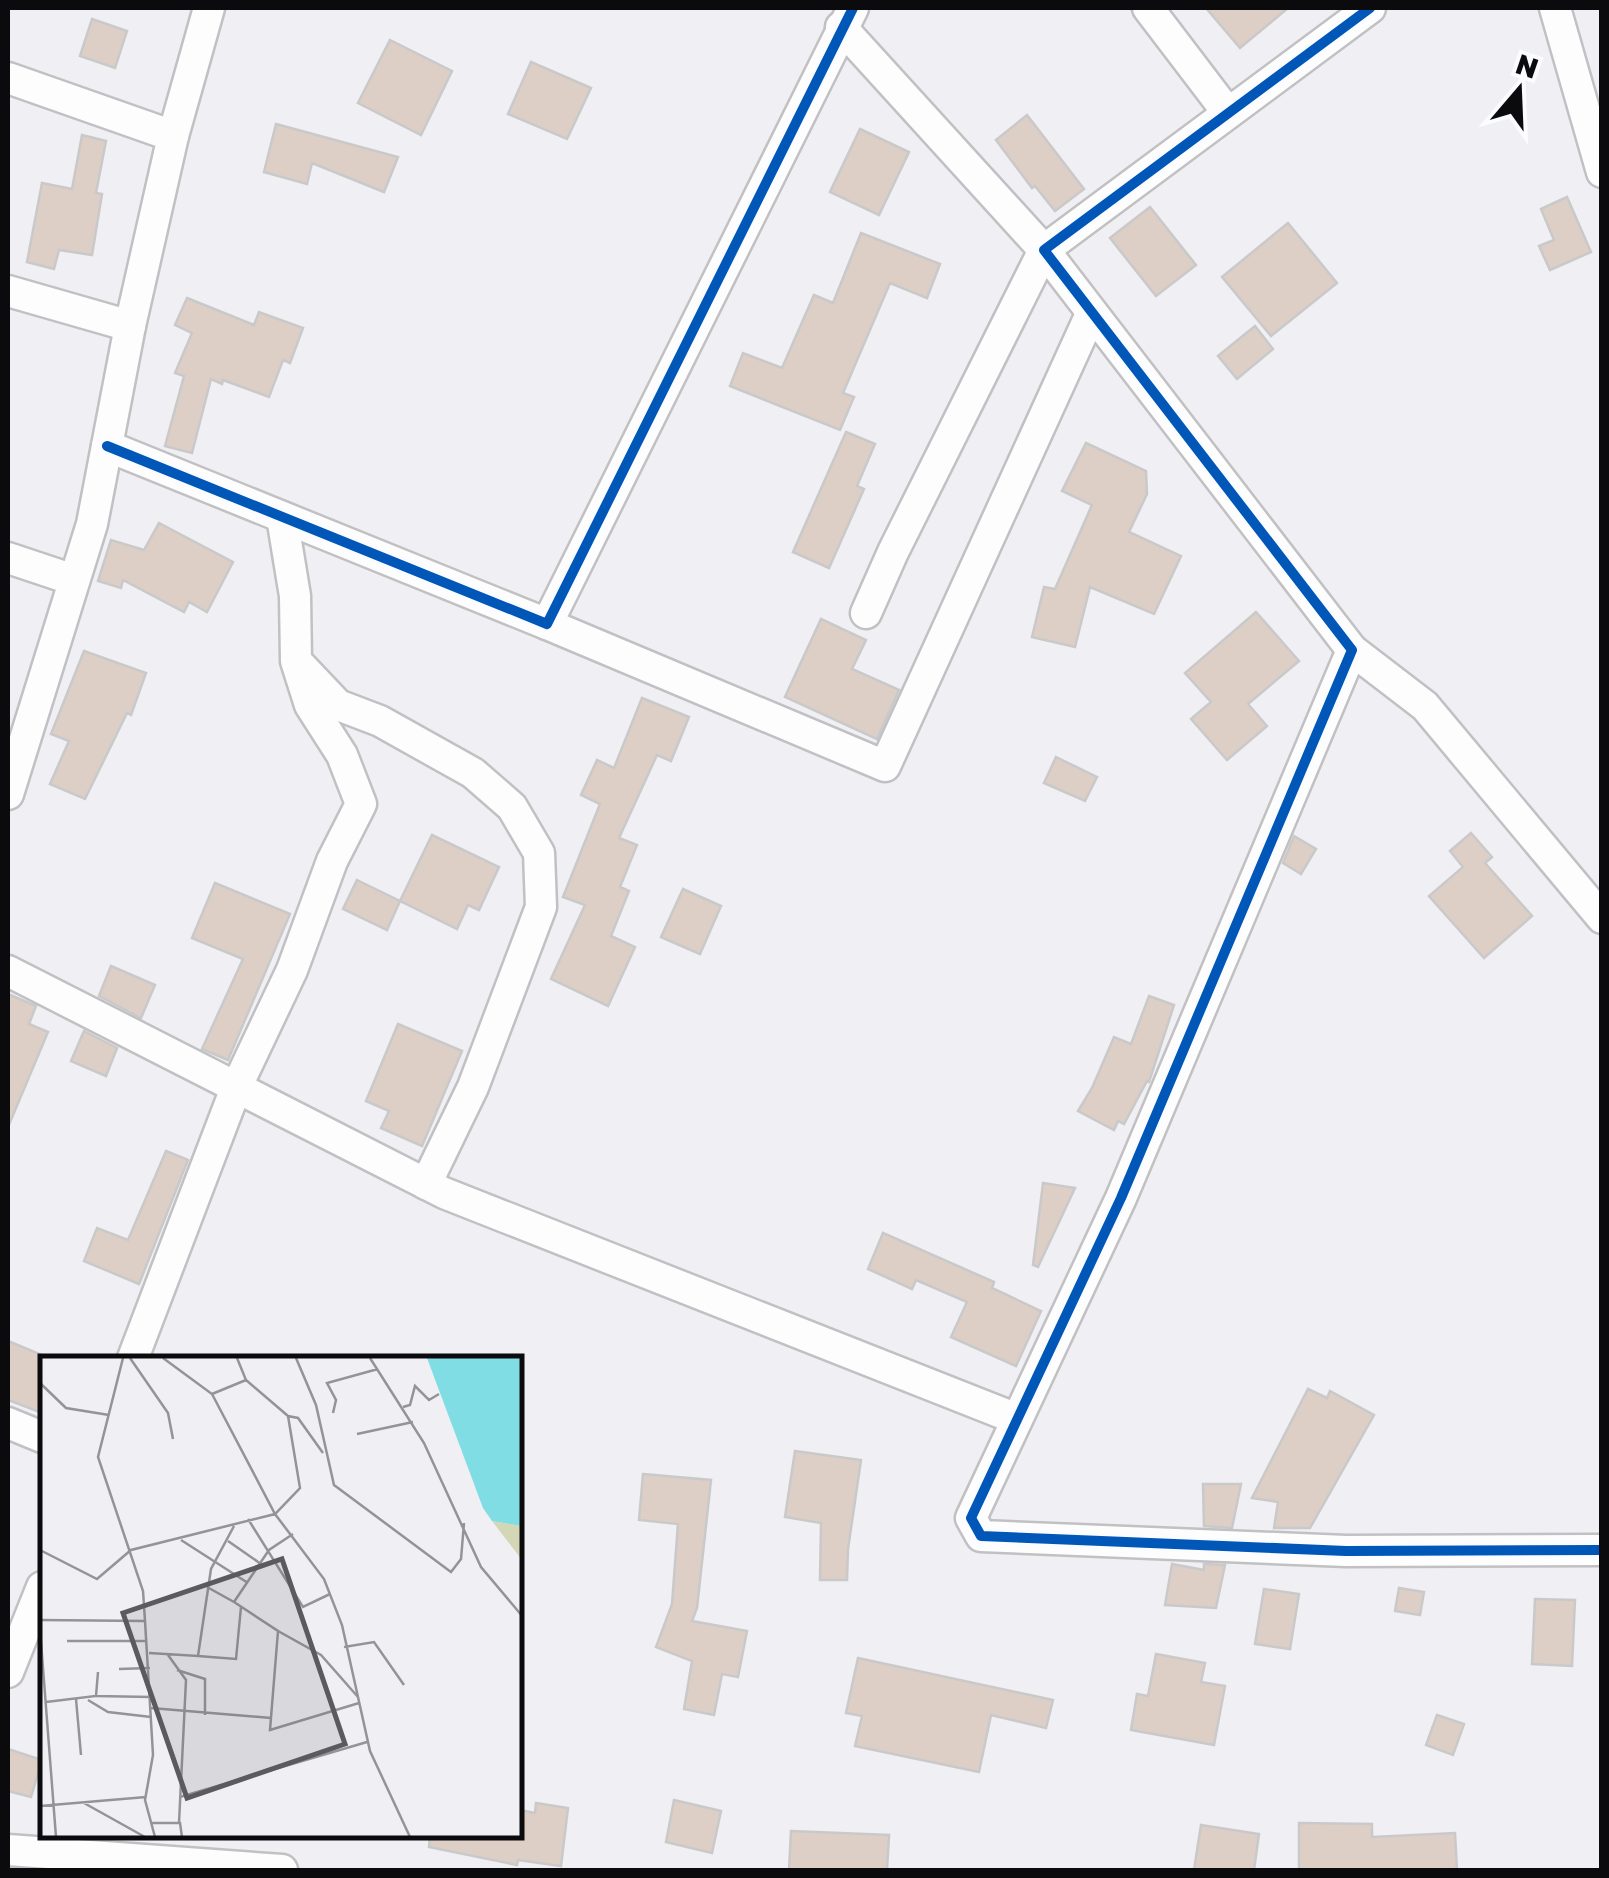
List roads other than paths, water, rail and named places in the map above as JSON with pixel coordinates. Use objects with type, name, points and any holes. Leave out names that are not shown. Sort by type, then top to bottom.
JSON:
[{"type":"street","points":[[8,794],[92,524],[172,136],[209,8]]},
{"type":"street","points":[[1148,8],[1228,113]]},
{"type":"street","points":[[866,612],[1044,250],[1370,8]]},
{"type":"street","points":[[1555,8],[1602,172]]},
{"type":"street","points":[[548,624],[847,17],[1044,250],[1352,650],[1425,706],[1602,918]]},
{"type":"street","points":[[8,78],[172,136]]},
{"type":"street","points":[[8,291],[130,326]]},
{"type":"street","points":[[107,446],[548,624],[885,766],[1091,314]]},
{"type":"street","points":[[134,1356],[236,1088],[292,970],[332,861],[361,804],[342,754],[310,705],[296,661],[296,596],[282,517]]},
{"type":"street","points":[[8,558],[74,580]]},
{"type":"street","points":[[1352,650],[1121,1198],[971,1518],[981,1536],[1346,1551],[1602,1550]]},
{"type":"street","points":[[296,661],[338,704],[380,721],[473,773],[512,807],[539,853],[541,907],[473,1087],[426,1184]]},
{"type":"street","points":[[8,971],[426,1184],[1017,1418]]},
{"type":"street","points":[[8,1423],[40,1436]]},
{"type":"street","points":[[8,1672],[40,1591]]},
{"type":"street","points":[[8,1850],[282,1870]]}]
